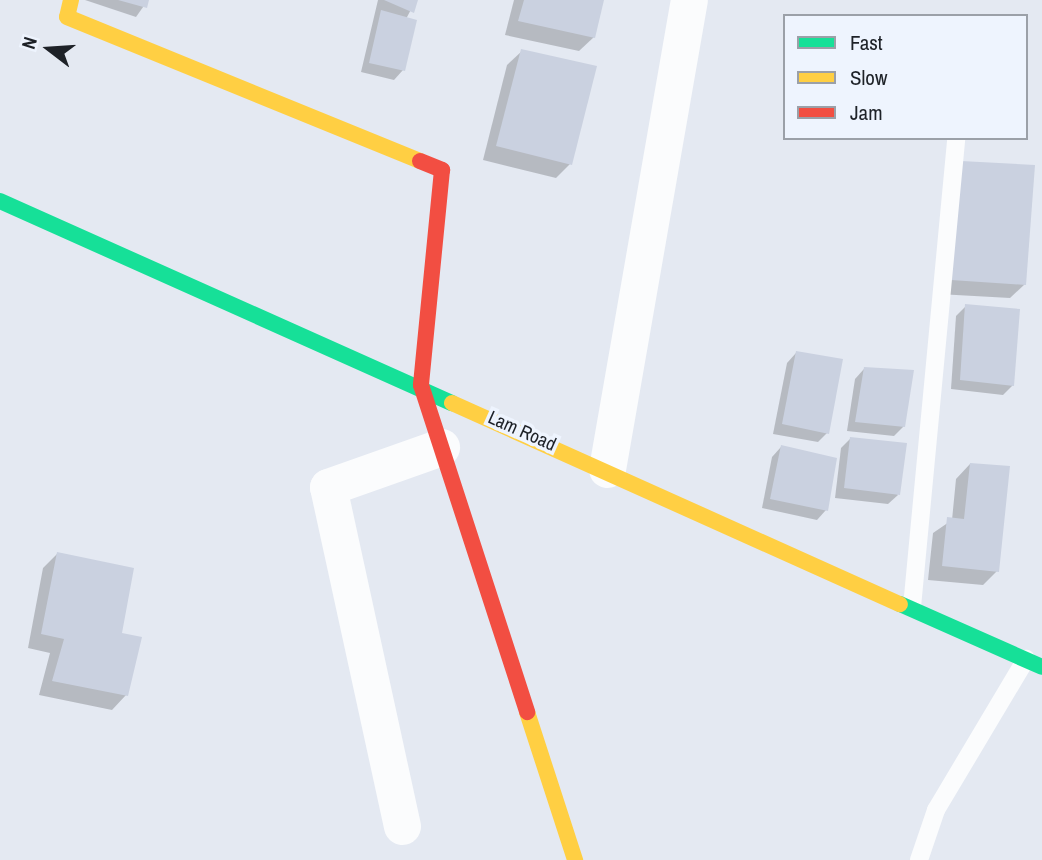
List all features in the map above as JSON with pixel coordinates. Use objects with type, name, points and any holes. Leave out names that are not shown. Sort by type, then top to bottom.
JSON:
[{"type":"street","points":[[71,0],[68,17],[442,170],[421,385],[575,860]]},
{"type":"street","points":[[607,469],[689,0]]},
{"type":"street","name":"Lam Road","points":[[0,201],[421,385],[1034,663]]},
{"type":"street","points":[[402,826],[328,487],[441,447]]},
{"type":"lane","points":[[912,607],[956,140]]},
{"type":"lane","points":[[919,860],[936,810],[1034,663]]},
{"type":"building","points":[[118,0],[149,0],[147,8]]},
{"type":"building","points":[[384,0],[418,0],[414,13]]},
{"type":"building","points":[[524,0],[604,0],[595,38],[518,21]]},
{"type":"building","points":[[381,10],[417,20],[405,71],[369,63]]},
{"type":"building","points":[[521,49],[597,66],[572,165],[496,146]]},
{"type":"building","points":[[961,161],[1035,165],[1026,285],[951,280]]},
{"type":"building","points":[[965,304],[1020,309],[1014,386],[960,380]]},
{"type":"building","points":[[796,351],[843,359],[829,434],[782,424]]},
{"type":"building","points":[[864,367],[914,370],[905,427],[855,422]]},
{"type":"building","points":[[850,437],[907,443],[900,495],[844,488]]},
{"type":"building","points":[[781,445],[837,458],[828,511],[770,499]]},
{"type":"building","points":[[970,463],[1010,466],[999,572],[942,566],[947,517],[964,519]]},
{"type":"building","points":[[57,552],[134,568],[122,633],[142,637],[128,696],[52,681],[64,639],[41,634]]},
{"type":"traffic: fast","points":[[0,201],[452,403]]},
{"type":"traffic: fast","points":[[900,604],[1042,667]]},
{"type":"traffic: slow","points":[[71,0],[67,17],[420,161]]},
{"type":"traffic: slow","points":[[452,403],[900,604]]},
{"type":"traffic: slow","points":[[527,712],[575,860]]},
{"type":"traffic: jam","points":[[420,161],[442,170],[421,385],[527,712]]}]
